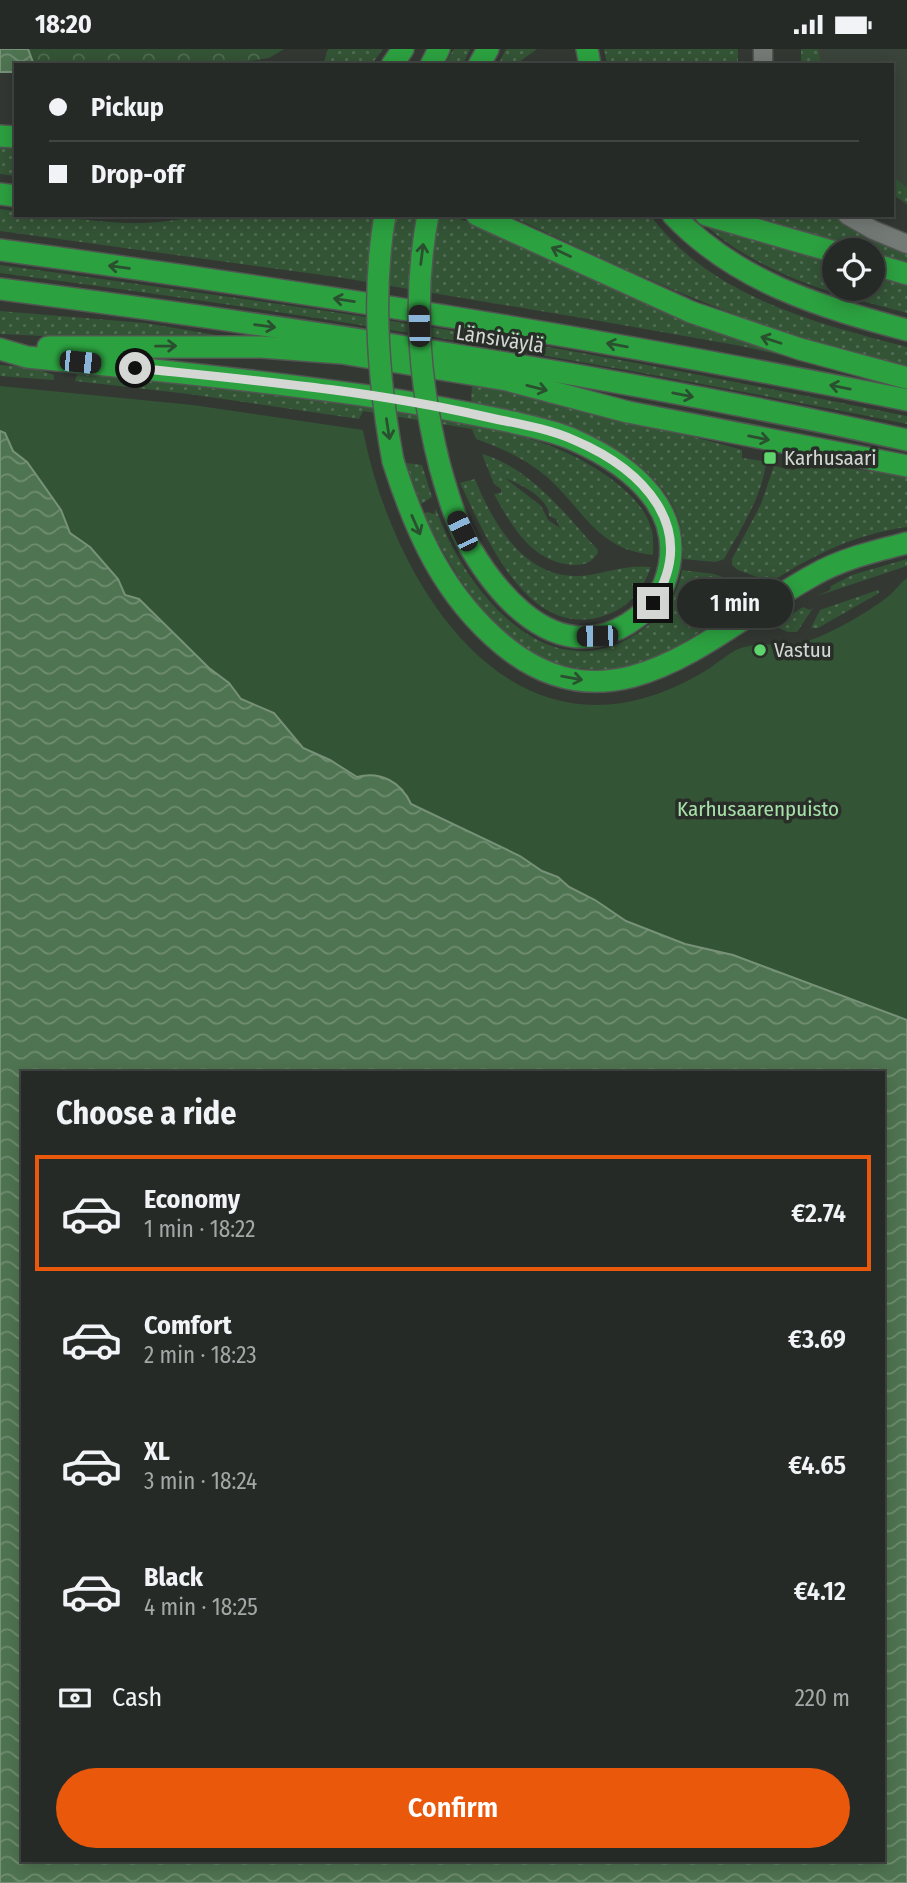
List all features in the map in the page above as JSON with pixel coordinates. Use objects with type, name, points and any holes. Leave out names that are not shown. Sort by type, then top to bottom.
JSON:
[{"type":"highway","points":[[385,217],[379,261],[377,323],[382,393],[393,461],[405,499],[427,549],[459,601],[497,640],[518,657],[537,668],[563,677],[590,681],[617,681],[645,674],[672,662],[813,575],[872,552],[907,543]]},
{"type":"highway","points":[[0,348],[27,357],[269,382],[427,404],[445,407],[538,428],[572,439],[605,455],[629,472],[651,493],[661,509],[670,537],[668,573],[662,588],[653,603],[628,623],[597,636],[572,636],[551,629],[530,618],[510,601],[470,547],[455,515],[428,414],[427,404],[420,344],[420,272],[428,217]]},
{"type":"highway","points":[[481,217],[691,312],[800,349],[907,378]]},
{"type":"highway","points":[[675,217],[713,251],[739,269],[807,301],[907,330]]},
{"type":"highway","points":[[713,217],[822,248]]},
{"type":"highway","name":"Länsiväylä","points":[[0,250],[484,321],[907,400]]},
{"type":"highway","points":[[885,268],[907,274]]},
{"type":"highway","name":"Länsiväylä","points":[[0,289],[296,330],[555,372],[907,440]]},
{"type":"highway","points":[[0,348],[201,346],[341,353],[507,380],[628,412],[907,466]]},
{"type":"street","points":[[850,217],[907,244]]},
{"type":"shaded area","points":[[801,49],[907,49],[907,205],[894,196],[894,63],[801,63]]},
{"type":"green space","points":[[28,49],[284,49],[269,58],[238,63],[33,63]]},
{"type":"green space","points":[[328,49],[383,49],[372,63],[324,63]]},
{"type":"green space","points":[[454,49],[470,49],[464,63],[445,63]]},
{"type":"green space","points":[[506,49],[537,49],[518,63],[499,63]]},
{"type":"green space","points":[[604,49],[738,49],[738,63],[607,63]]},
{"type":"green space","points":[[801,49],[818,49],[821,63],[801,63]]},
{"type":"green space","points":[[0,147],[14,147],[14,176],[0,174]]},
{"type":"green space","points":[[894,177],[907,188],[907,203],[894,196]]},
{"type":"green space","points":[[0,209],[14,211],[14,217],[135,223],[193,217],[455,217],[799,359],[741,346],[337,277],[0,231]]},
{"type":"green space","points":[[512,217],[652,217],[674,243],[733,286],[801,316],[907,347],[907,367],[818,342],[731,313],[632,272]]},
{"type":"green space","points":[[758,217],[838,217],[877,238],[827,238]]},
{"type":"green space","points":[[705,225],[822,257],[822,289],[775,270],[727,243]]},
{"type":"green space","points":[[885,242],[907,252],[907,263],[885,256]]},
{"type":"green space","points":[[0,265],[521,342],[907,416],[907,424],[455,340],[228,304],[0,273]]},
{"type":"green space","points":[[885,278],[907,285],[907,313],[864,301],[885,301]]},
{"type":"green space","points":[[0,311],[145,323],[222,336],[218,339],[109,339],[0,334]]},
{"type":"green space","points":[[0,365],[35,368],[54,375],[54,380],[0,376]]},
{"type":"green space","points":[[78,371],[297,395],[521,436],[580,459],[624,490],[646,515],[653,535],[653,555],[634,551],[604,537],[547,477],[513,455],[476,439],[472,429],[363,411],[359,419],[189,394],[75,381]]},
{"type":"green space","points":[[472,384],[703,439],[742,450],[742,458],[763,461],[766,464],[755,501],[724,559],[716,562],[683,559],[677,514],[653,477],[636,462],[617,449],[575,431],[471,404]]},
{"type":"green space","name":"Karhusaarenpuisto","points":[[0,386],[193,405],[363,430],[392,527],[416,575],[446,620],[481,658],[522,687],[569,703],[622,703],[645,698],[689,680],[744,647],[796,644],[813,639],[875,606],[907,578],[907,1020],[733,955],[685,944],[626,921],[520,856],[411,804],[405,791],[357,777],[330,760],[303,748],[274,713],[241,699],[229,683],[209,668],[139,599],[125,595],[118,579],[90,547],[70,533],[61,510],[27,462],[13,451],[5,433],[0,431]]},
{"type":"green space","points":[[482,454],[516,470],[546,493],[598,553],[588,562],[575,565],[560,563],[536,551],[508,519],[494,494],[501,493],[501,489],[494,484]],"holes":[[[505,478],[539,497],[548,509],[549,516],[556,519],[560,528],[548,520],[541,506]]]},
{"type":"green space","points":[[800,462],[907,476],[907,527],[852,540],[804,562],[771,582],[738,570],[732,565],[732,559],[761,504],[774,466],[793,470],[798,468]]},
{"type":"green space","points":[[406,463],[422,465],[432,497],[421,504]]},
{"type":"green space","points":[[475,479],[491,514],[527,558],[560,575],[580,576],[633,567],[651,567],[638,592],[626,605],[600,617],[573,619],[550,612],[529,597],[511,577],[496,553],[460,483]]},
{"type":"green space","points":[[436,509],[466,570],[487,598],[512,623],[540,641],[570,650],[602,649],[636,634],[660,615],[672,599],[682,570],[714,574],[760,590],[697,634],[646,661],[610,669],[561,664],[534,653],[510,636],[469,592],[424,514],[434,514]]},
{"type":"green space","points":[[907,559],[907,566],[817,596],[852,575]]},
{"type":"green space","points":[[878,590],[879,593],[818,628],[811,628],[820,610]]},
{"type":"green space","points":[[803,607],[810,610],[813,608],[797,632],[788,632],[774,626]]},
{"type":"water","points":[[0,49],[28,49],[33,63],[14,63],[14,72],[0,72]]},
{"type":"water","points":[[0,431],[5,433],[13,451],[27,462],[61,510],[70,533],[90,547],[118,579],[125,595],[139,599],[209,668],[229,683],[241,699],[274,713],[303,748],[330,760],[357,777],[374,776],[389,780],[402,790],[411,804],[520,856],[626,921],[685,944],[733,955],[907,1020],[907,1883],[0,1883]]},
{"type":"place","name":"Karhusaari","points":[[770,458]]},
{"type":"place","name":"Vastuu","points":[[760,650]]},
{"type":"route","points":[[135,368],[269,382],[445,407],[538,428],[572,439],[605,455],[629,472],[651,493],[661,509],[670,537],[671,555],[668,573],[653,603]]}]
